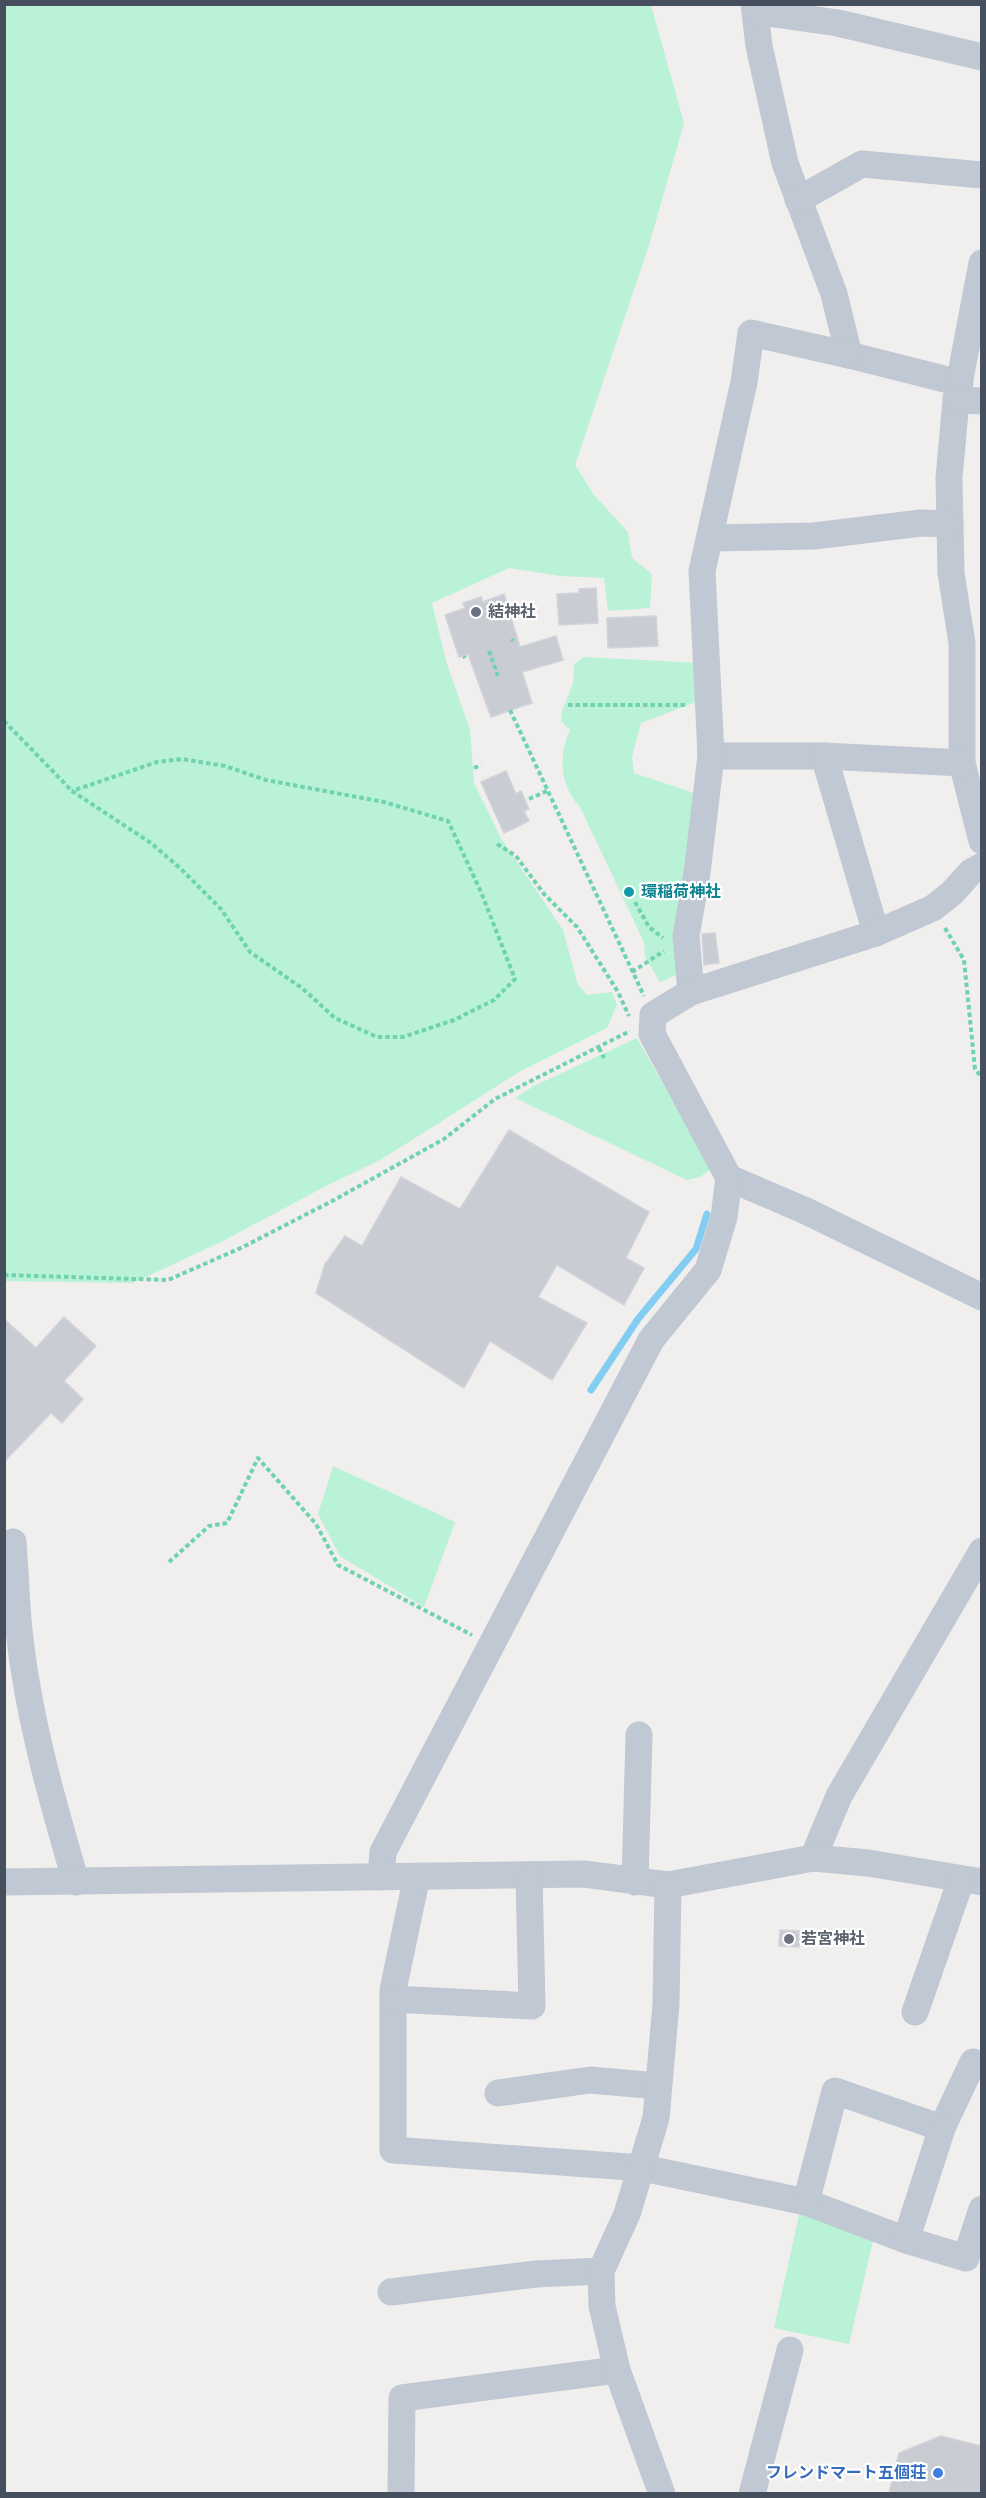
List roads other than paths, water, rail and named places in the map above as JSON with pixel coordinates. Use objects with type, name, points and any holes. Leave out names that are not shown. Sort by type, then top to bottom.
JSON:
[{"type":"street","points":[[849,355],[834,294],[785,163],[759,46],[754,8],[838,23],[981,57]]},
{"type":"street","points":[[798,200],[862,164],[981,175]]},
{"type":"street","points":[[981,263],[966,395],[949,478],[951,573],[972,641],[962,763],[981,841]]},
{"type":"street","points":[[692,992],[686,936],[697,873],[711,756],[702,571],[744,382],[751,333],[849,355],[966,395]]},
{"type":"street","points":[[710,538],[814,536],[921,523],[950,524]]},
{"type":"street","points":[[711,756],[824,756],[962,763]]},
{"type":"street","points":[[824,756],[876,933]]},
{"type":"street","points":[[381,1876],[383,1852],[651,1340],[708,1270],[724,1217],[729,1178],[652,1034],[644,1014],[692,992],[876,933],[933,908],[952,893],[971,872],[981,866]]},
{"type":"street","points":[[729,1178],[806,1211],[981,1297]]},
{"type":"street","points":[[13,1542],[18,1622],[35,1724],[54,1807],[75,1882]]},
{"type":"street","points":[[813,1858],[839,1796],[981,1551]]},
{"type":"street","points":[[635,1882],[639,1735]]},
{"type":"street","points":[[4,1882],[584,1874],[668,1885],[813,1858],[868,1863],[974,1882],[915,2012]]},
{"type":"street","points":[[393,1999],[532,2006],[529,1875]]},
{"type":"street","points":[[417,1876],[393,1999],[393,2150],[643,2168],[806,2202],[906,2240],[966,2258],[981,2209]]},
{"type":"street","points":[[662,2493],[617,2370],[602,2306],[602,2271],[627,2214],[643,2168],[656,2118],[666,2004],[668,1885]]},
{"type":"street","points":[[906,2240],[942,2128],[973,2062]]},
{"type":"street","points":[[498,2093],[590,2080],[658,2086]]},
{"type":"street","points":[[806,2202],[835,2091],[942,2128]]},
{"type":"street","points":[[391,2292],[536,2274],[602,2271]]},
{"type":"street","points":[[752,2493],[790,2350]]},
{"type":"street","points":[[401,2493],[402,2398],[617,2370]]},
{"type":"waterway","points":[[591,1390],[638,1319],[696,1249],[707,1214]]},
{"type":"place","name":"結神社","points":[[476,612]]},
{"type":"place","name":"環稲荷神社","points":[[629,892]]},
{"type":"place","name":"若宮神社","points":[[789,1939]]},
{"type":"place","name":"フレンドマート五個荘","points":[[938,2473]]}]
